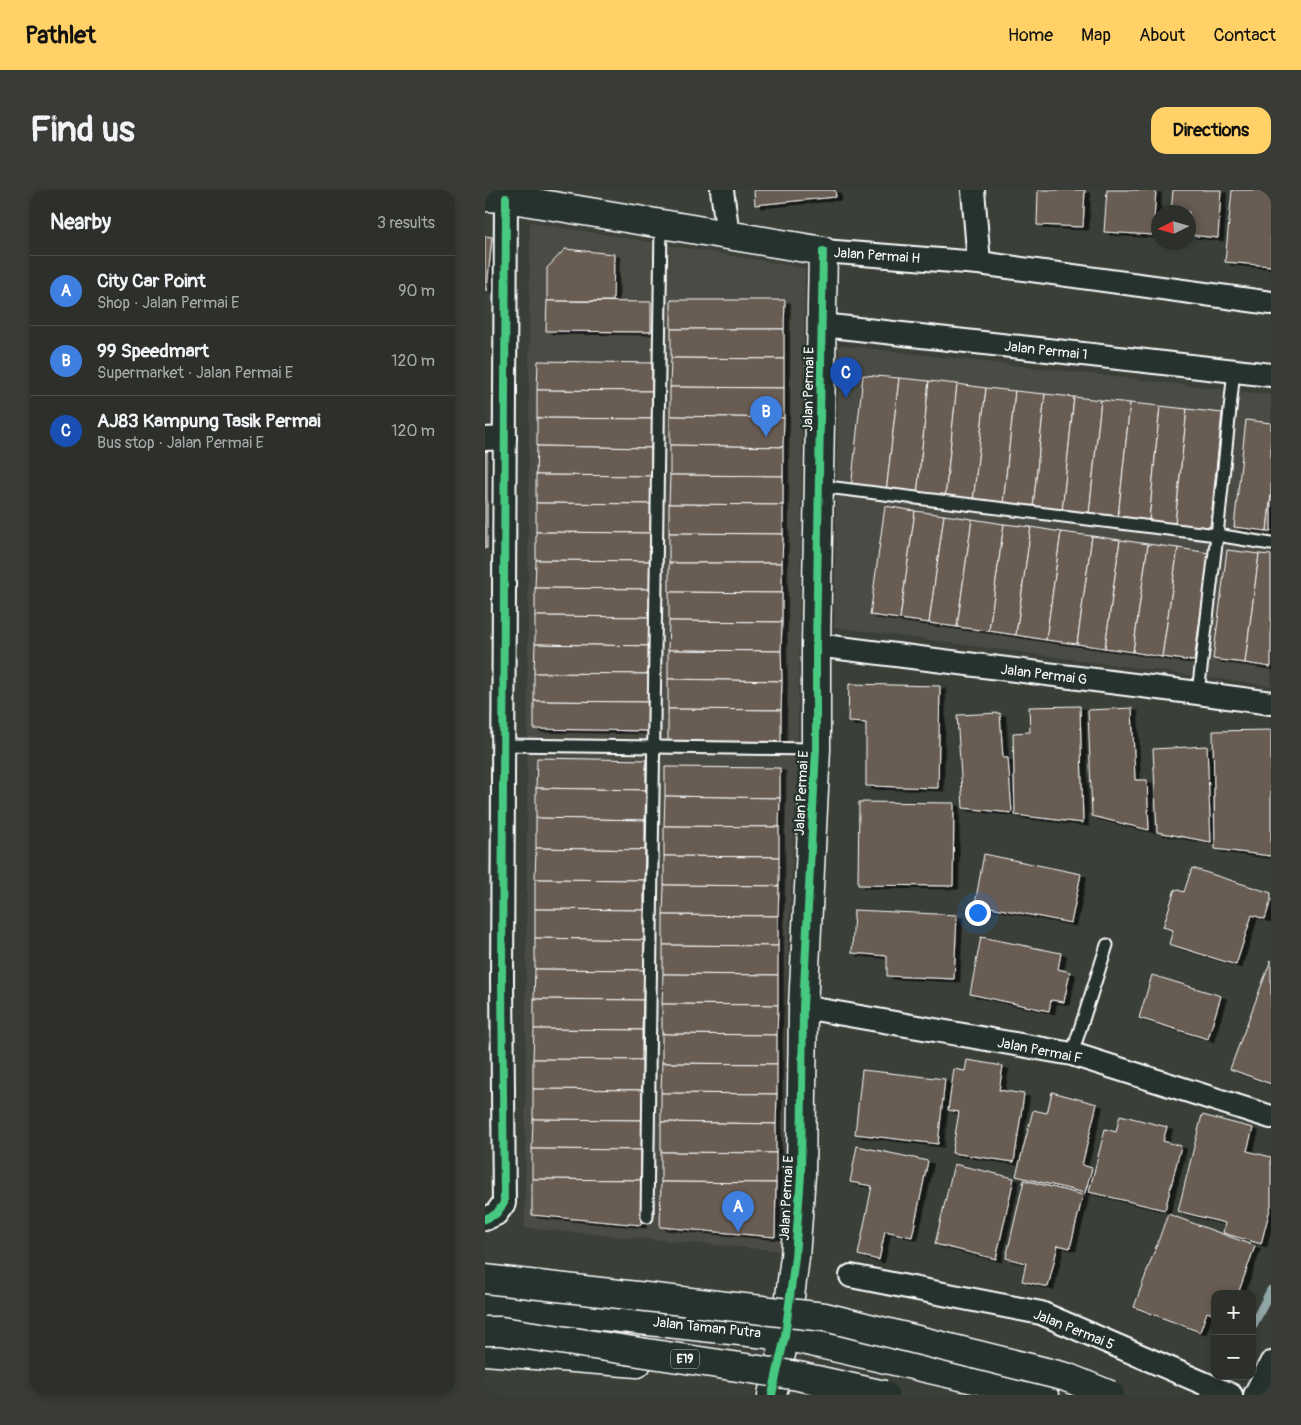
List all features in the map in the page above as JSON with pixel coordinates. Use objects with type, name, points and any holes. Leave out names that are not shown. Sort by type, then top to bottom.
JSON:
[{"type":"main road","name":"Jalan Permai H","points":[[496,197],[823,251]]},
{"type":"main road","name":"Jalan Permai E","points":[[775,1384],[785,1336],[795,1257],[801,1175],[803,1007],[816,749],[823,251]]},
{"type":"main road","points":[[485,1279],[825,1317],[1066,1377],[1110,1395]]},
{"type":"main road","name":"Jalan Taman Putra","points":[[485,1303],[785,1336],[1044,1395]]},
{"type":"main road","name":"E19","points":[[485,1331],[501,1331],[798,1376],[884,1395]]},
{"type":"main road","points":[[485,1351],[884,1395]]},
{"type":"street","points":[[722,190],[728,236]]},
{"type":"street","points":[[973,190],[979,263]]},
{"type":"street","points":[[485,1219],[496,1214],[504,1203],[493,979],[503,745],[494,705],[496,197]]},
{"type":"street","name":"Jalan Permai H","points":[[823,251],[979,263],[1271,303]]},
{"type":"street","name":"Jalan Permai 1","points":[[821,325],[1271,375]]},
{"type":"street","name":"Jalan Permai G","points":[[816,646],[1198,693],[1271,704]]},
{"type":"street","name":"Jalan Permai F","points":[[803,1007],[1072,1054],[1271,1117]]},
{"type":"street","name":"Jalan Permai 5","points":[[851,1276],[1041,1313],[1231,1395]]},
{"type":"street","points":[[1255,1395],[1271,1363]]},
{"type":"lane","points":[[647,1217],[661,225]]},
{"type":"lane","points":[[1198,693],[1217,535],[1233,370]]},
{"type":"lane","points":[[819,486],[1217,535],[1271,544]]},
{"type":"lane","points":[[503,745],[816,749]]},
{"type":"lane","points":[[1072,1054],[1107,945]]},
{"type":"shaded area","points":[[530,222],[805,268],[797,775],[785,998],[784,1251],[525,1228]]},
{"type":"shaded area","points":[[839,345],[1271,395],[1271,686],[834,627]]},
{"type":"building","points":[[754,190],[835,190],[836,197],[755,205]]},
{"type":"building","points":[[1038,190],[1085,190],[1083,227],[1037,225]]},
{"type":"building","points":[[1107,190],[1156,190],[1155,205],[1151,205],[1151,235],[1104,232]]},
{"type":"building","points":[[1173,190],[1221,190],[1218,238],[1196,236],[1196,205],[1172,205]]},
{"type":"building","points":[[1232,190],[1271,190],[1271,266],[1225,262]]},
{"type":"building","points":[[485,236],[492,237],[487,290],[485,290]]},
{"type":"building","points":[[565,249],[614,254],[613,301],[547,301],[547,268]]},
{"type":"building","points":[[671,300],[785,300],[784,329],[671,329]]},
{"type":"building","points":[[547,301],[651,302],[651,332],[546,331]]},
{"type":"building","points":[[671,329],[784,329],[784,359],[671,358]]},
{"type":"building","points":[[671,358],[784,359],[784,388],[670,387]]},
{"type":"building","points":[[538,361],[652,363],[652,391],[537,390]]},
{"type":"building","points":[[863,375],[899,378],[886,493],[851,489]]},
{"type":"building","points":[[899,378],[929,381],[917,496],[886,493]]},
{"type":"building","points":[[929,381],[957,384],[945,499],[917,496]]},
{"type":"building","points":[[957,384],[986,388],[973,502],[945,499]]},
{"type":"building","points":[[670,387],[784,388],[784,418],[670,416]]},
{"type":"building","points":[[986,388],[1015,391],[1003,505],[973,502]]},
{"type":"building","points":[[537,390],[652,391],[652,419],[537,418]]},
{"type":"building","points":[[1015,391],[1045,394],[1033,508],[1003,505]]},
{"type":"building","points":[[1045,394],[1074,397],[1062,512],[1033,508]]},
{"type":"building","points":[[1074,397],[1101,400],[1089,514],[1062,512]]},
{"type":"building","points":[[1101,400],[1130,403],[1118,518],[1089,514]]},
{"type":"building","points":[[1130,403],[1160,406],[1149,521],[1118,518]]},
{"type":"building","points":[[1160,406],[1187,409],[1175,524],[1149,521]]},
{"type":"building","points":[[1187,409],[1222,413],[1210,527],[1175,524]]},
{"type":"building","points":[[670,416],[784,418],[783,447],[670,445]]},
{"type":"building","points":[[537,418],[652,419],[651,448],[537,446]]},
{"type":"building","points":[[1246,420],[1271,423],[1271,495],[1267,531],[1234,527]]},
{"type":"building","points":[[485,442],[487,442],[487,548],[485,548]]},
{"type":"building","points":[[670,445],[783,447],[783,476],[670,475]]},
{"type":"building","points":[[537,446],[651,448],[651,476],[536,475]]},
{"type":"building","points":[[536,475],[651,476],[651,504],[536,503]]},
{"type":"building","points":[[670,475],[783,476],[783,505],[669,504]]},
{"type":"building","points":[[1271,495],[1271,531],[1267,531]]},
{"type":"building","points":[[536,503],[651,504],[651,533],[536,532]]},
{"type":"building","points":[[669,504],[783,505],[783,534],[669,533]]},
{"type":"building","points":[[885,506],[915,511],[900,619],[870,615]]},
{"type":"building","points":[[915,511],[944,515],[929,623],[900,619]]},
{"type":"building","points":[[944,515],[972,519],[957,627],[929,623]]},
{"type":"building","points":[[972,519],[1004,524],[989,631],[957,627]]},
{"type":"building","points":[[1004,524],[1031,527],[1016,635],[989,631]]},
{"type":"building","points":[[1031,527],[1061,532],[1046,640],[1016,635]]},
{"type":"building","points":[[536,532],[651,533],[651,561],[536,560]]},
{"type":"building","points":[[1061,532],[1092,536],[1077,644],[1046,640]]},
{"type":"building","points":[[669,533],[783,534],[782,563],[669,563]]},
{"type":"building","points":[[1092,536],[1120,540],[1105,648],[1077,644]]},
{"type":"building","points":[[1120,540],[1148,544],[1133,652],[1105,648]]},
{"type":"building","points":[[1148,544],[1178,548],[1162,657],[1133,652]]},
{"type":"building","points":[[1178,548],[1209,553],[1194,661],[1162,657]]},
{"type":"building","points":[[1227,550],[1259,554],[1245,663],[1213,659]]},
{"type":"building","points":[[1259,554],[1271,555],[1271,667],[1245,663]]},
{"type":"building","points":[[536,560],[651,561],[650,589],[535,588]]},
{"type":"building","points":[[669,563],[782,563],[782,593],[669,592]]},
{"type":"building","points":[[535,588],[650,589],[650,617],[535,616]]},
{"type":"building","points":[[669,592],[782,593],[782,622],[669,621]]},
{"type":"building","points":[[535,616],[650,617],[650,646],[535,644]]},
{"type":"building","points":[[669,621],[782,622],[781,651],[668,650]]},
{"type":"building","points":[[535,644],[650,646],[650,674],[534,673]]},
{"type":"building","points":[[668,650],[781,651],[782,681],[668,679]]},
{"type":"building","points":[[534,673],[650,674],[649,702],[534,701]]},
{"type":"building","points":[[668,679],[782,681],[781,710],[668,709]]},
{"type":"building","points":[[849,684],[940,686],[938,788],[866,786],[866,723],[848,722]]},
{"type":"building","points":[[534,701],[649,702],[649,731],[534,729]]},
{"type":"building","points":[[1080,706],[1083,823],[1015,815],[1013,733],[1030,732],[1029,707]]},
{"type":"building","points":[[1132,708],[1135,780],[1147,780],[1149,830],[1092,816],[1088,710]]},
{"type":"building","points":[[668,709],[781,710],[781,743],[668,742]]},
{"type":"building","points":[[1000,713],[1003,758],[1008,758],[1012,813],[963,808],[957,715]]},
{"type":"building","points":[[1271,730],[1271,856],[1215,849],[1213,731]]},
{"type":"building","points":[[1207,746],[1211,842],[1157,832],[1153,749]]},
{"type":"building","points":[[537,758],[646,760],[646,790],[536,788]]},
{"type":"building","points":[[665,767],[780,768],[780,798],[665,796]]},
{"type":"building","points":[[536,788],[646,790],[645,820],[536,818]]},
{"type":"building","points":[[665,796],[780,798],[779,827],[664,826]]},
{"type":"building","points":[[859,802],[954,803],[953,886],[858,885]]},
{"type":"building","points":[[536,818],[645,820],[645,850],[536,848]]},
{"type":"building","points":[[664,826],[779,827],[779,857],[664,856]]},
{"type":"building","points":[[536,848],[645,850],[644,880],[535,879]]},
{"type":"building","points":[[984,854],[1081,874],[1071,923],[975,904]]},
{"type":"building","points":[[664,856],[779,857],[779,886],[664,885]]},
{"type":"building","points":[[1192,868],[1271,893],[1271,900],[1265,919],[1252,915],[1236,965],[1169,944],[1173,930],[1163,927],[1175,889],[1184,892]]},
{"type":"building","points":[[535,879],[644,880],[644,910],[535,909]]},
{"type":"building","points":[[664,885],[779,886],[778,916],[663,915]]},
{"type":"building","points":[[535,909],[644,910],[644,940],[535,938]]},
{"type":"building","points":[[854,910],[957,915],[954,979],[887,976],[887,956],[852,953]]},
{"type":"building","points":[[663,915],[778,916],[778,946],[663,945]]},
{"type":"building","points":[[981,937],[1061,953],[1058,969],[1070,972],[1064,1002],[1051,1000],[1049,1011],[970,994]]},
{"type":"building","points":[[535,938],[644,940],[644,970],[535,969]]},
{"type":"building","points":[[663,945],[778,946],[778,975],[663,974]]},
{"type":"building","points":[[1271,960],[1271,1084],[1230,1069]]},
{"type":"building","points":[[535,969],[644,970],[643,1000],[534,999]]},
{"type":"building","points":[[663,974],[778,975],[778,1005],[662,1004]]},
{"type":"building","points":[[1152,975],[1221,996],[1208,1039],[1139,1018]]},
{"type":"building","points":[[534,999],[643,1000],[642,1030],[534,1029]]},
{"type":"building","points":[[662,1004],[778,1005],[777,1035],[662,1034]]},
{"type":"building","points":[[534,1029],[642,1030],[642,1060],[533,1059]]},
{"type":"building","points":[[662,1034],[777,1035],[777,1064],[662,1063]]},
{"type":"building","points":[[533,1059],[642,1060],[642,1090],[533,1089]]},
{"type":"building","points":[[967,1060],[1003,1066],[999,1090],[1024,1094],[1014,1162],[952,1153],[959,1112],[948,1110],[954,1069],[965,1071]]},
{"type":"building","points":[[662,1063],[777,1064],[777,1094],[661,1093]]},
{"type":"building","points":[[862,1070],[945,1079],[938,1144],[855,1134]]},
{"type":"building","points":[[533,1089],[642,1090],[642,1120],[533,1119]]},
{"type":"building","points":[[1052,1092],[1097,1104],[1082,1165],[1092,1168],[1085,1193],[1016,1176],[1033,1110],[1047,1113]]},
{"type":"building","points":[[661,1093],[777,1094],[776,1124],[661,1122]]},
{"type":"building","points":[[1120,1115],[1167,1127],[1163,1141],[1181,1146],[1165,1210],[1089,1192],[1105,1129],[1116,1132]]},
{"type":"building","points":[[1202,1115],[1253,1128],[1247,1151],[1271,1157],[1271,1205],[1261,1244],[1223,1233],[1225,1223],[1178,1211]]},
{"type":"building","points":[[533,1119],[642,1120],[641,1150],[532,1149]]},
{"type":"building","points":[[661,1122],[776,1124],[776,1153],[661,1152]]},
{"type":"building","points":[[857,1146],[928,1161],[912,1237],[885,1231],[879,1260],[858,1255],[872,1186],[850,1182]]},
{"type":"building","points":[[532,1149],[641,1150],[641,1180],[532,1179]]},
{"type":"building","points":[[661,1152],[776,1153],[776,1183],[661,1182]]},
{"type":"building","points":[[954,1164],[1014,1178],[996,1259],[935,1244]]},
{"type":"building","points":[[532,1179],[641,1180],[641,1225],[532,1215]]},
{"type":"building","points":[[1024,1180],[1083,1195],[1070,1248],[1058,1245],[1048,1287],[1022,1281],[1026,1263],[1006,1258]]},
{"type":"building","points":[[661,1182],[776,1183],[775,1237],[660,1227]]},
{"type":"building","points":[[1168,1214],[1255,1246],[1239,1290],[1211,1290],[1211,1314],[1207,1312],[1200,1332],[1134,1307]]},
{"type":"waterway","points":[[1256,1319],[1271,1290]]},
{"type":"cycle path","points":[[485,1219],[496,1214],[504,1203],[502,979],[506,198]]},
{"type":"cycle path","points":[[772,1395],[785,1336],[795,1257],[801,1175],[803,1007],[816,749],[823,251]]},
{"type":"place","name":"AJ83 Kampung Tasik Permai","points":[[846,398]]},
{"type":"place","name":"99 Speedmart","points":[[766,437]]},
{"type":"place","name":"City Car Point","points":[[738,1232]]}]
